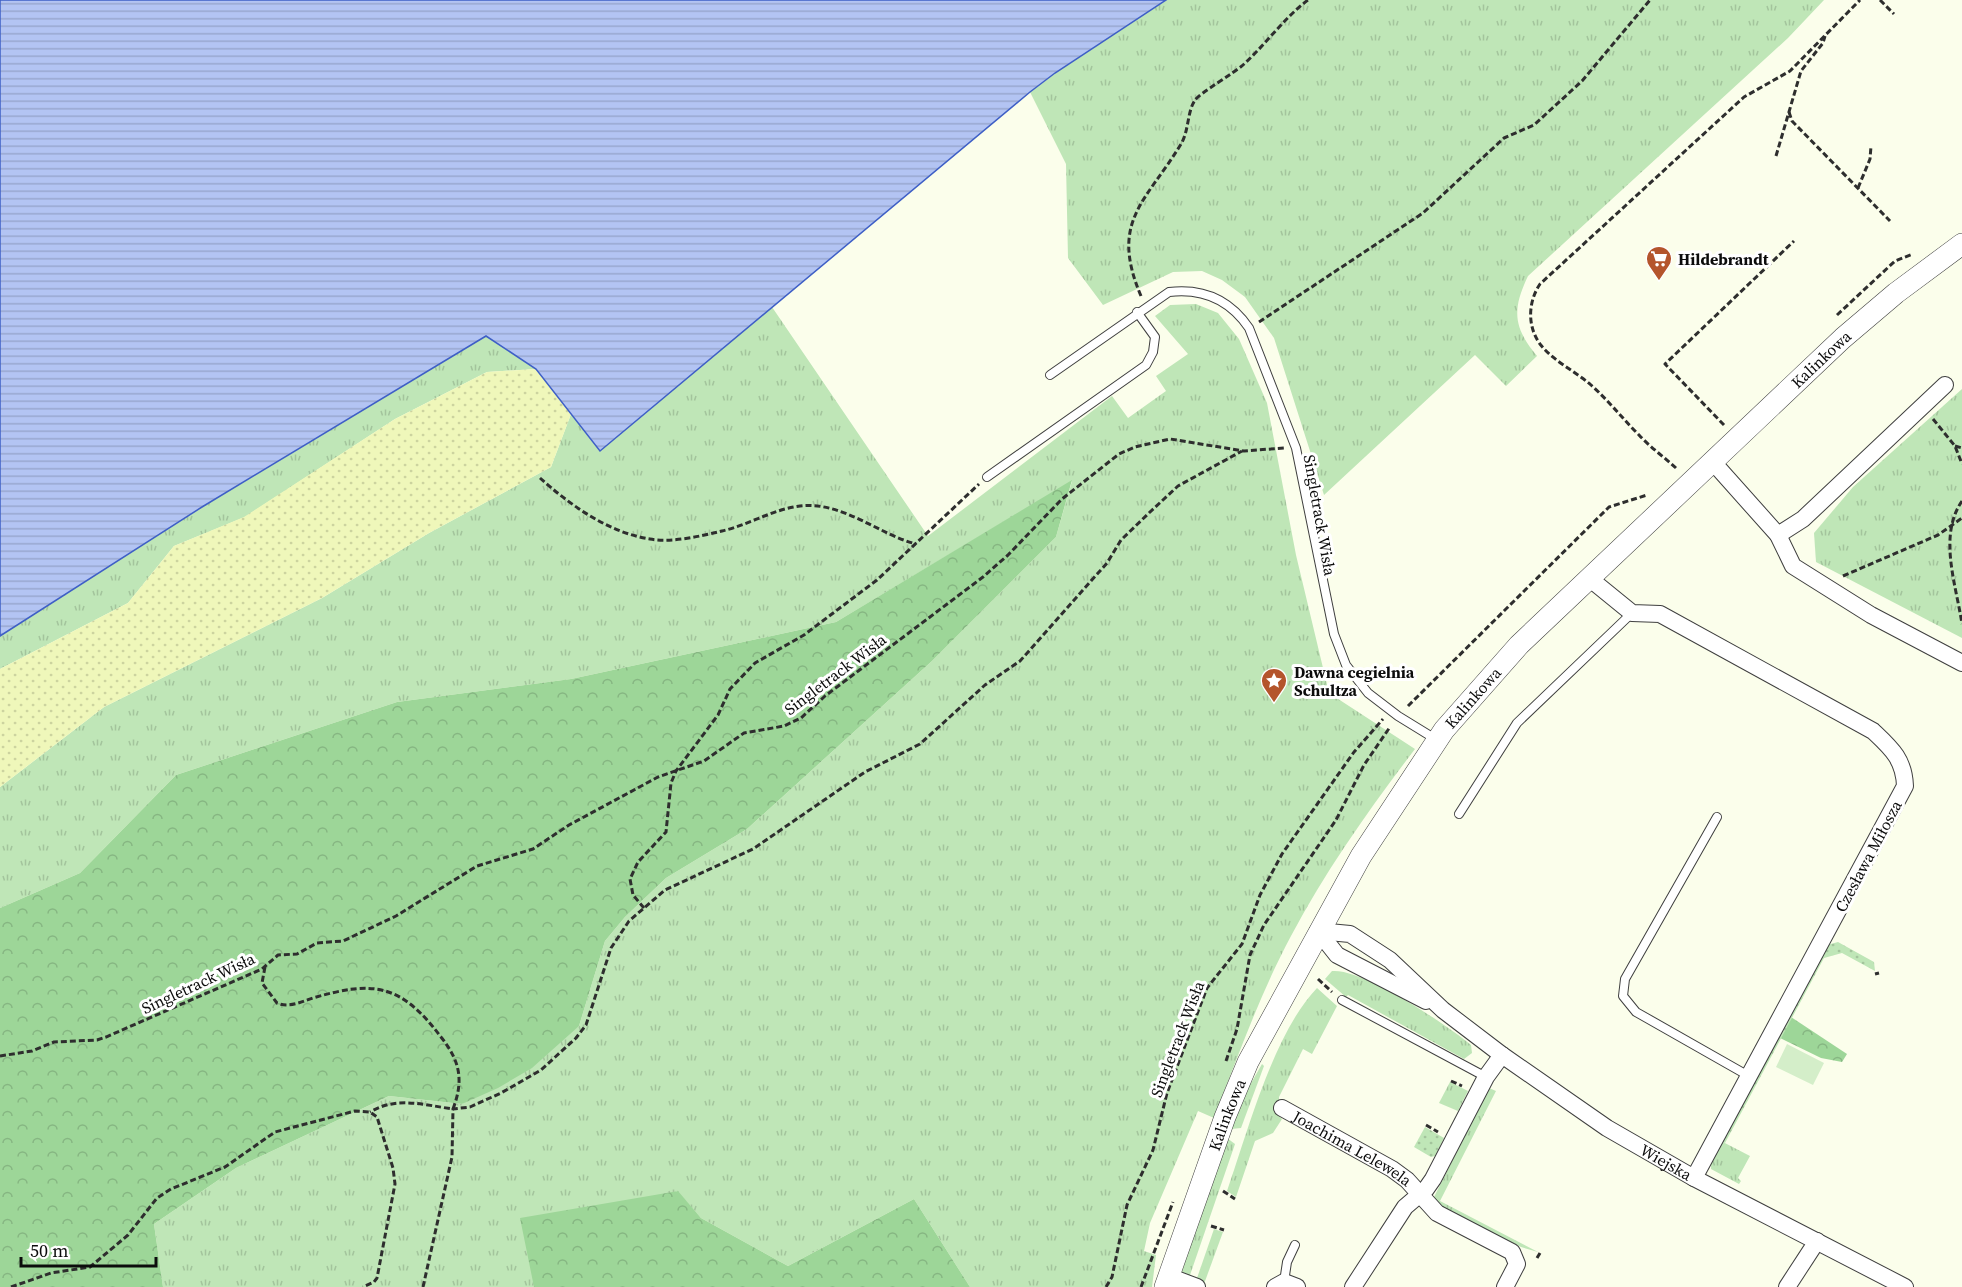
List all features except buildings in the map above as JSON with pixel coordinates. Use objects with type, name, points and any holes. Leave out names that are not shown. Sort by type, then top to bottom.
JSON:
[{"type":"street","name":"Kalinkowa","points":[[1166,1282],[1225,1117],[1248,1062],[1361,856],[1437,740],[1477,690],[1519,645],[1712,461],[1843,338],[1896,293],[1962,244]]},
{"type":"street","points":[[1778,535],[1803,519],[1945,385]]},
{"type":"street","points":[[1712,461],[1778,535],[1793,566],[1871,615],[1962,663]]},
{"type":"street","points":[[1588,579],[1632,613]]},
{"type":"street","name":"Czesława Miłosza","points":[[1632,613],[1660,614],[1829,704],[1873,731],[1896,752],[1905,770],[1905,786],[1694,1178]]},
{"type":"street","name":"Wiejska","points":[[1318,931],[1337,955],[1443,1010]]},
{"type":"street","name":"Wiejska","points":[[1318,931],[1350,934],[1390,960],[1443,1010],[1502,1055],[1607,1128],[1694,1178],[1905,1287]]},
{"type":"street","points":[[1353,1287],[1405,1207],[1433,1179],[1486,1077],[1502,1055]]},
{"type":"street","name":"Joachima Lelewela","points":[[1282,1108],[1392,1169],[1437,1213],[1512,1252],[1517,1259],[1516,1270],[1505,1287]]},
{"type":"street","points":[[1787,1287],[1817,1241]]},
{"type":"street","points":[[1166,1282],[1197,1287]]},
{"type":"lane","points":[[1050,375],[1145,306],[1170,292],[1184,290],[1205,293],[1219,299],[1239,314],[1249,328],[1296,448],[1324,576],[1334,634],[1346,665],[1368,693],[1437,740]]},
{"type":"lane","points":[[987,477],[1146,365],[1153,352],[1155,337],[1137,312]]},
{"type":"lane","points":[[1459,814],[1517,723],[1632,613]]},
{"type":"lane","points":[[1717,817],[1625,979],[1623,996],[1636,1012],[1748,1075]]},
{"type":"lane","points":[[1342,1000],[1486,1077]]},
{"type":"lane","points":[[1286,1285],[1287,1262],[1295,1245]]},
{"type":"path","points":[[1145,306],[1134,280],[1129,253],[1129,228],[1138,206],[1183,142],[1195,100],[1244,64],[1308,0]]},
{"type":"path","points":[[1249,328],[1423,213],[1504,138],[1534,125],[1582,81],[1650,0]]},
{"type":"path","points":[[1680,472],[1641,437],[1591,385],[1552,357],[1540,344],[1531,318],[1531,302],[1540,284],[1744,98],[1791,71],[1860,0]]},
{"type":"path","points":[[1880,0],[1894,14]]},
{"type":"path","points":[[1776,156],[1801,71],[1823,43],[1826,34]]},
{"type":"path","points":[[1789,112],[1792,121],[1890,221]]},
{"type":"path","points":[[1858,188],[1870,159],[1870,146]]},
{"type":"path","points":[[1727,428],[1665,364],[1794,241]]},
{"type":"path","points":[[1829,323],[1895,261],[1915,254]]},
{"type":"path","points":[[1922,406],[1955,446],[1962,464]]},
{"type":"path","name":"Singletrack Wisła","points":[[0,1056],[32,1051],[54,1042],[97,1040],[106,1037],[266,965],[278,956],[297,954],[317,943],[343,941],[396,916],[477,866],[533,849],[569,825],[658,777],[704,760],[744,734],[784,726],[801,718],[825,696],[983,577],[1008,555],[1062,499],[1119,454],[1135,447],[1170,439],[1244,451],[1296,448]]},
{"type":"path","points":[[1955,446],[1962,448]]},
{"type":"path","points":[[370,1112],[384,1104],[401,1101],[453,1109],[471,1107],[531,1076],[576,1038],[586,1025],[610,948],[629,921],[665,890],[753,849],[865,772],[920,744],[985,685],[1020,661],[1107,563],[1121,540],[1178,486],[1244,451]]},
{"type":"path","points":[[644,909],[633,895],[630,879],[638,862],[666,832],[671,783],[676,771],[718,715],[730,689],[755,663],[804,635],[877,580],[987,477]]},
{"type":"path","points":[[540,478],[568,503],[616,527],[651,539],[682,538],[723,531],[801,506],[832,509],[870,524],[896,539],[916,544]]},
{"type":"path","points":[[1962,501],[1950,527],[1948,547],[1962,624]]},
{"type":"path","points":[[1828,589],[1841,576],[1938,534],[1962,518]]},
{"type":"path","name":"Singletrack Wisła","points":[[1106,1287],[1112,1277],[1127,1204],[1153,1150],[1167,1093],[1207,988],[1242,944],[1260,895],[1282,854],[1354,752],[1390,710]]},
{"type":"path","points":[[266,965],[262,982],[274,1000],[282,1005],[288,1006],[345,989],[367,987],[401,996],[413,1004],[429,1021],[453,1056],[461,1081],[453,1109],[452,1157],[423,1287]]},
{"type":"path","points":[[1318,979],[1342,1000]]},
{"type":"path","points":[[11,1287],[51,1273],[90,1267],[128,1235],[157,1198],[171,1189],[225,1167],[275,1132],[355,1111],[370,1112],[377,1117],[393,1168],[395,1184],[377,1278],[363,1287]]},
{"type":"path","points":[[1223,1191],[1235,1198]]},
{"type":"path","points":[[1211,1226],[1224,1230]]},
{"type":"path","points":[[1537,1258],[1540,1253]]},
{"type":"green space","points":[[1166,0],[1824,0],[1788,38],[1528,276],[1517,309],[1519,327],[1537,356],[1506,386],[1475,355],[1324,495],[1274,338],[1245,297],[1222,280],[1202,271],[1173,272],[1103,305],[1068,258],[1066,164],[1030,92]]},
{"type":"green space","points":[[1196,304],[1218,313],[1239,339],[1267,403],[1296,555],[1329,693],[1415,749],[1349,840],[1291,936],[1259,1003],[1214,1118],[1198,1111],[1150,1223],[1144,1251],[1156,1255],[1152,1287],[970,1287],[914,1199],[788,1266],[701,1218],[677,1191],[534,1287],[163,1287],[154,1224],[236,1168],[389,1096],[462,1104],[579,1026],[605,941],[625,917],[666,878],[747,829],[932,661],[1056,537],[1072,481],[836,622],[571,679],[397,702],[176,775],[80,873],[0,908],[0,787],[104,707],[322,598],[429,533],[551,467],[571,414],[600,451],[772,307],[928,536],[1112,396],[1128,418],[1166,391],[1156,376],[1188,354],[1155,316],[1170,305]]},
{"type":"green space","points":[[486,336],[536,369],[487,372],[395,419],[245,517],[174,546],[128,603],[0,669],[0,636],[202,507]]},
{"type":"green space","points":[[1962,389],[1962,638],[1816,562],[1814,533],[1853,487]]},
{"type":"green space","points":[[1072,480],[1056,537],[932,661],[747,829],[666,878],[625,917],[605,941],[579,1026],[532,1068],[498,1088],[462,1104],[389,1096],[236,1168],[154,1224],[163,1287],[0,1287],[0,908],[80,873],[176,775],[397,702],[571,679],[836,622]]},
{"type":"green space","points":[[1838,942],[1874,962],[1875,971],[1842,953],[1824,958],[1725,1143],[1721,1141],[1827,945]]},
{"type":"green space","points":[[1332,971],[1346,972],[1363,978],[1404,999],[1471,1045],[1472,1053],[1464,1059],[1348,995],[1346,997],[1325,979]]},
{"type":"green space","points":[[1317,988],[1337,1006],[1312,1054],[1303,1049],[1279,1097],[1279,1116],[1282,1119],[1273,1133],[1255,1141],[1236,1197],[1227,1191],[1263,1084],[1287,1031],[1301,1007]]},
{"type":"green space","points":[[1791,1017],[1847,1054],[1842,1062],[1821,1058],[1780,1038]]},
{"type":"green space","points":[[1262,1064],[1264,1066],[1241,1128],[1231,1129],[1242,1099]]},
{"type":"green space","points":[[1450,1082],[1468,1091],[1458,1111],[1439,1103]]},
{"type":"green space","points":[[1489,1088],[1496,1091],[1440,1201],[1538,1252],[1521,1247],[1437,1204],[1434,1197]]},
{"type":"green space","points":[[1425,1127],[1444,1138],[1435,1156],[1431,1157],[1414,1147]]},
{"type":"green space","points":[[1227,1138],[1235,1144],[1189,1278],[1181,1274]]},
{"type":"green space","points":[[1721,1141],[1750,1156],[1738,1178],[1741,1181],[1739,1184],[1711,1169],[1711,1162]]},
{"type":"green space","points":[[678,1191],[701,1218],[788,1266],[914,1199],[970,1287],[534,1287],[520,1218]]},
{"type":"green space","points":[[1214,1229],[1223,1232],[1204,1284],[1196,1281]]},
{"type":"sand","points":[[536,369],[571,414],[551,467],[429,533],[322,598],[104,707],[0,787],[0,669],[128,603],[174,546],[244,517],[395,419],[487,372]]},
{"type":"shaded area","points":[[1787,1044],[1824,1063],[1813,1085],[1776,1067]]},
{"type":"water","points":[[0,0],[1166,0],[1030,92],[600,451],[536,369],[486,336],[202,507],[0,636]]},
{"type":"place","name":"Hildebrandt","points":[[1659,282]]},
{"type":"place","name":"Dawna cegielnia Schultza","points":[[1274,704]]}]
